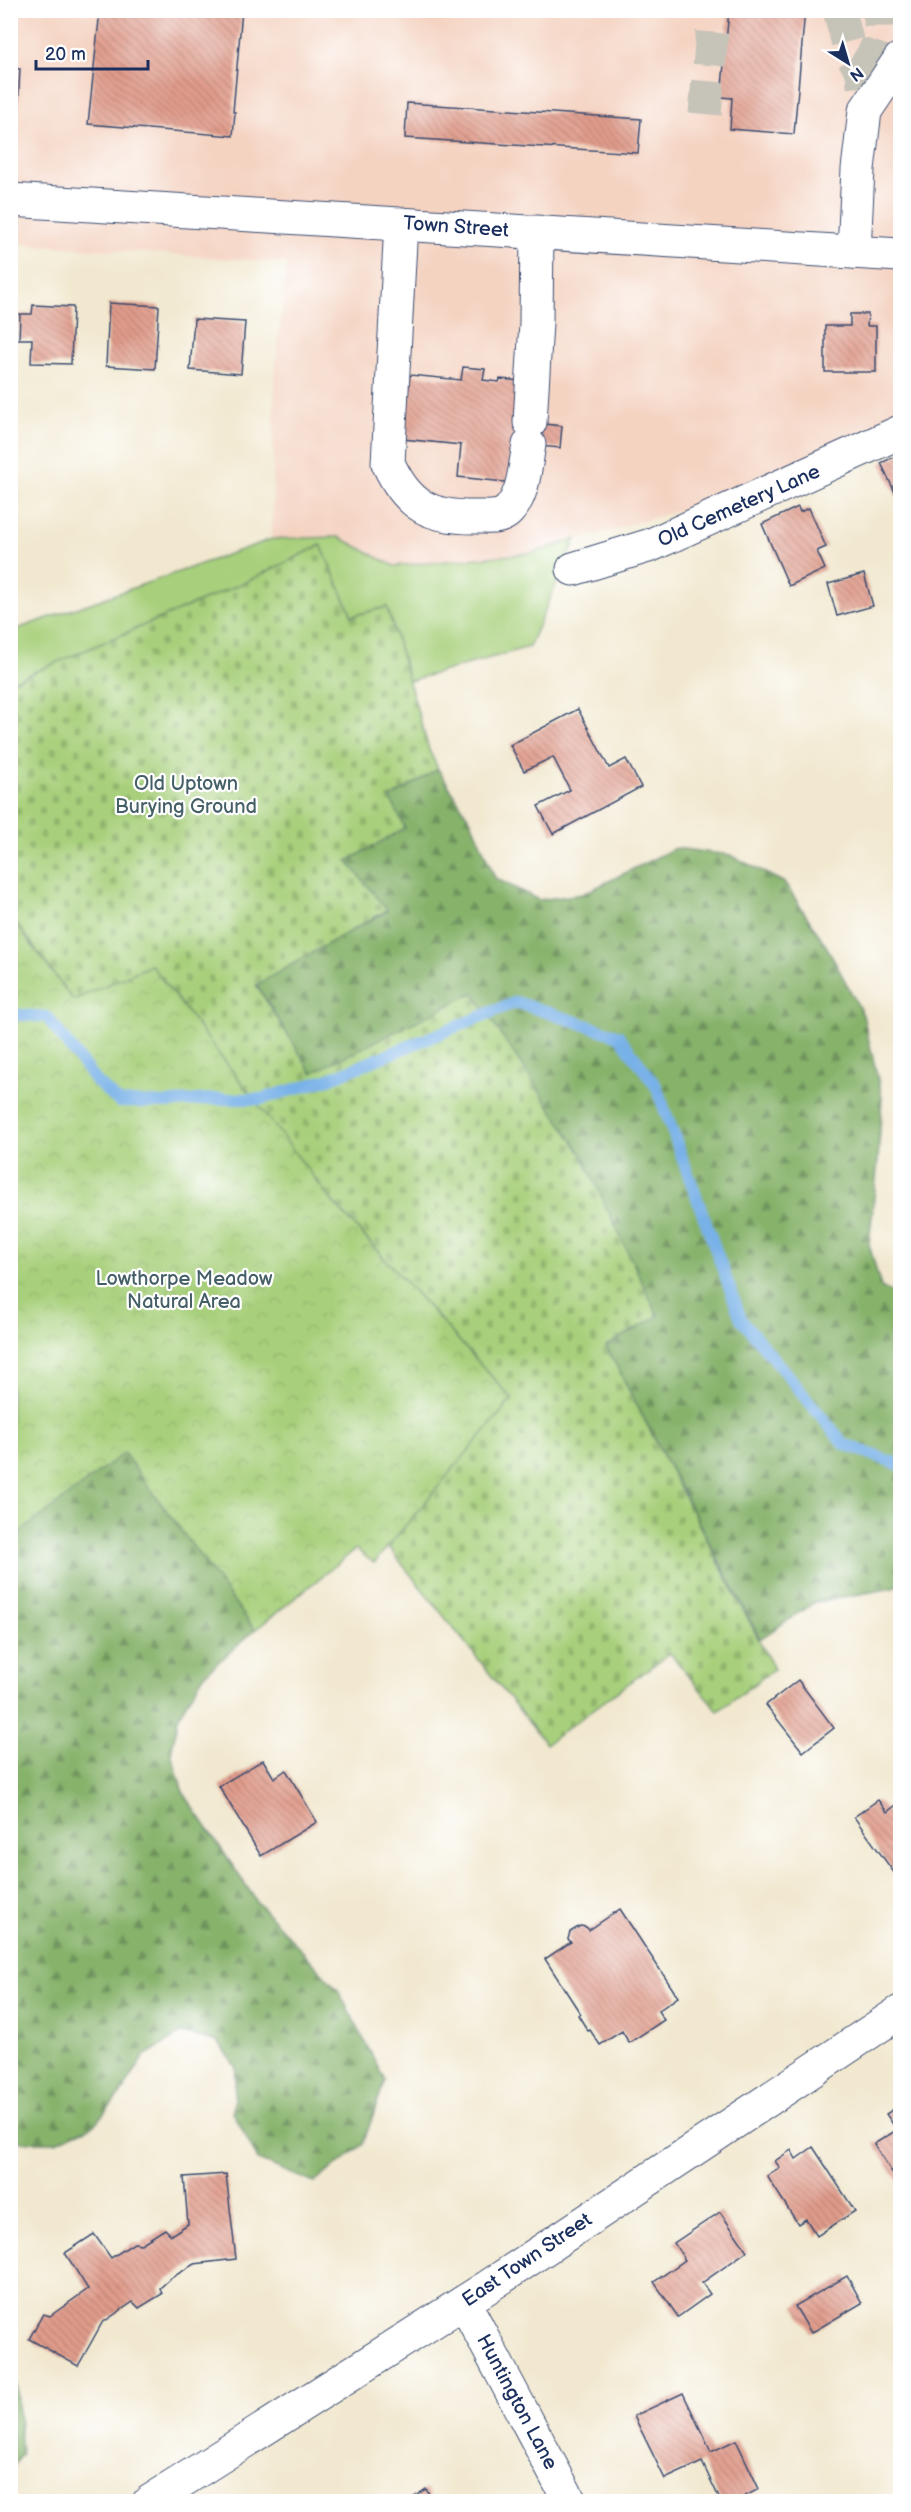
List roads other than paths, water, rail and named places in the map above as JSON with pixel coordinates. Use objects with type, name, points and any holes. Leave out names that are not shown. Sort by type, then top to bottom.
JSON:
[{"type":"street","points":[[854,252],[858,169],[865,111],[900,59]]},
{"type":"street","name":"Town Street","points":[[10,200],[900,255]]},
{"type":"street","points":[[401,224],[388,463],[397,484],[413,501],[436,514],[461,518],[501,516],[509,510],[522,483],[529,434],[536,323],[537,232]]},
{"type":"street","name":"Old Cemetery Lane","points":[[573,569],[623,555],[675,535],[900,432]]},
{"type":"street","name":"East Town Street","points":[[149,2502],[464,2302],[900,2013]]},
{"type":"street","name":"Huntington Lane","points":[[464,2302],[570,2502]]},
{"type":"waterway","points":[[10,1014],[47,1017],[95,1080],[119,1102],[166,1103],[210,1099],[261,1099],[329,1079],[516,1002],[619,1036],[656,1086],[741,1319],[844,1444],[900,1465]]},
{"type":"tunnel","points":[[705,114],[714,10]]},
{"type":"tunnel","points":[[839,10],[851,55],[862,71],[865,111]]},
{"type":"tunnel","points":[[862,71],[878,43],[880,35],[878,10]]},
{"type":"park label","name":"Old Uptown Burying Ground","points":[[186,796]]},
{"type":"park label","name":"Lowthorpe Meadow Natural Area","points":[[184,1290]]}]
